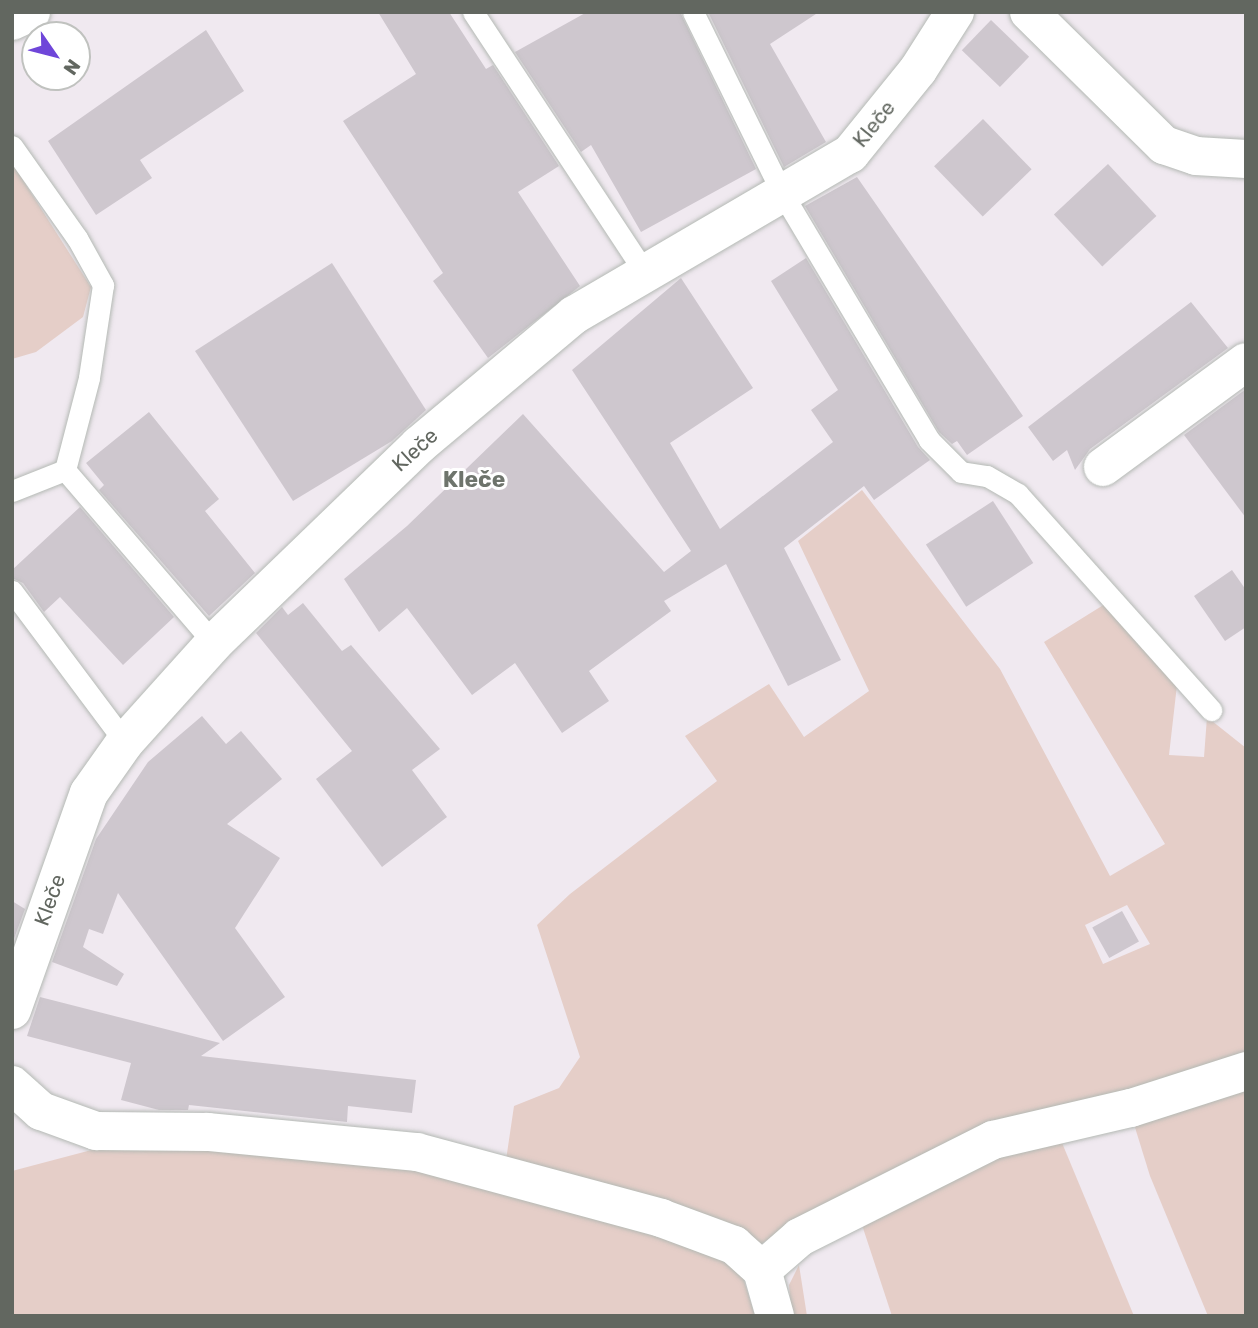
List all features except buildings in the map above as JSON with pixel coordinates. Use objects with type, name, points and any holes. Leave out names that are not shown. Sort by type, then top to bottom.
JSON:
[{"type":"street","points":[[12,22],[31,12]]},
{"type":"street","name":"Kleče","points":[[14,997],[89,793],[125,743],[214,643],[419,445],[574,315],[644,271],[850,154],[918,71],[955,12]]},
{"type":"street","points":[[1029,12],[1164,145],[1196,156],[1246,159]]},
{"type":"street","points":[[1103,467],[1246,362]]},
{"type":"street","points":[[762,1270],[800,1237],[993,1140],[1131,1108],[1246,1071]]},
{"type":"street","points":[[12,1085],[41,1111],[96,1131],[208,1132],[429,1156],[661,1218],[734,1245],[762,1270],[775,1316]]},
{"type":"lane","points":[[473,12],[644,271]]},
{"type":"lane","points":[[694,12],[782,193],[929,440],[961,472],[987,476],[1018,494],[1210,709]]},
{"type":"lane","points":[[12,146],[77,238],[103,285],[89,378],[65,471]]},
{"type":"lane","points":[[12,491],[65,471]]},
{"type":"lane","points":[[65,471],[214,643]]},
{"type":"lane","points":[[12,591],[125,743]]},
{"type":"shaded area","points":[[12,163],[91,287],[83,317],[36,352],[12,359]]},
{"type":"shaded area","points":[[862,490],[1000,669],[1110,876],[1165,844],[1044,642],[1105,604],[1177,685],[1169,755],[1204,757],[1207,717],[1246,748],[1246,1058],[828,1202],[761,1244],[506,1160],[514,1106],[559,1088],[580,1057],[537,925],[570,894],[717,781],[685,736],[769,684],[804,737],[869,691],[798,541]],"holes":[[[1127,905],[1150,944],[1103,964],[1085,925]]]},
{"type":"shaded area","points":[[1246,1086],[1246,1316],[1208,1316],[1150,1176],[1133,1121]]},
{"type":"shaded area","points":[[1060,1138],[1134,1316],[892,1316],[860,1219],[1004,1151]]},
{"type":"shaded area","points":[[157,1143],[416,1165],[708,1252],[741,1271],[755,1316],[12,1316],[12,1171],[99,1148]]},
{"type":"shaded area","points":[[799,1265],[807,1316],[792,1316],[789,1285]]},
{"type":"district","name":"Kleče","points":[[474,479]]}]
